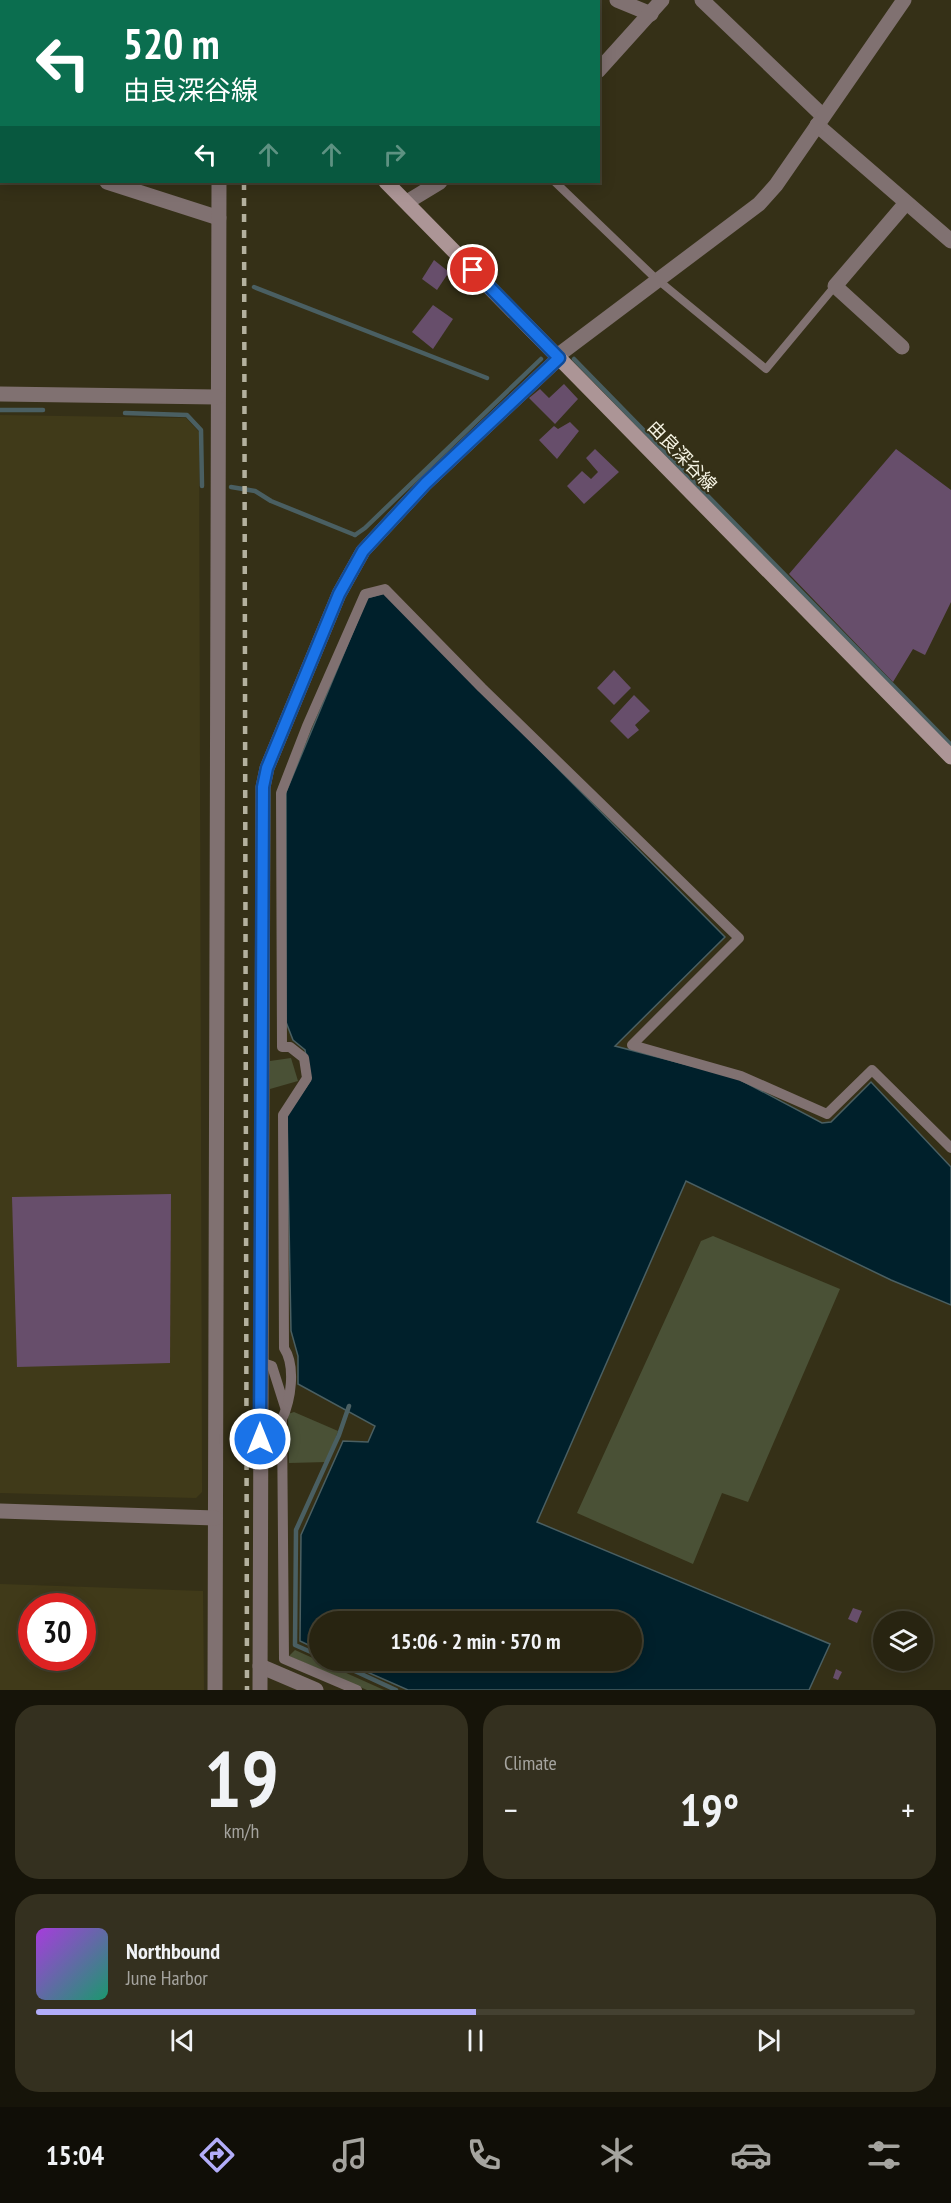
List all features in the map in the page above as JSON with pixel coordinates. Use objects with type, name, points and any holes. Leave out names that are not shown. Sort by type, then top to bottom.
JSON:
[{"type":"main road","name":"由良深谷線","points":[[387,183],[951,758]]},
{"type":"street","points":[[617,0],[651,14]]},
{"type":"street","points":[[600,69],[662,0]]},
{"type":"street","points":[[702,0],[820,121],[906,203],[951,241]]},
{"type":"street","points":[[260,1690],[263,787],[267,768],[339,594],[363,551],[426,483],[558,357],[759,204],[776,185],[904,0]]},
{"type":"street","points":[[110,183],[219,218]]},
{"type":"street","points":[[214,1690],[219,183]]},
{"type":"street","points":[[407,202],[438,183]]},
{"type":"street","points":[[902,347],[836,286],[906,203]]},
{"type":"street","points":[[0,394],[217,397]]},
{"type":"street","points":[[357,1690],[284,1659],[282,1419],[289,1405],[290,1358],[284,1348],[283,1115],[308,1078],[304,1058],[290,1047],[282,1047],[281,793],[307,726],[365,594],[385,589],[482,688],[740,938],[632,1045],[741,1076],[827,1114],[872,1070],[951,1148]]},
{"type":"street","points":[[260,1362],[272,1366],[286,1410]]},
{"type":"street","points":[[0,1511],[215,1518]]},
{"type":"street","points":[[260,1666],[316,1690]]},
{"type":"lane","points":[[556,183],[657,280],[766,369],[836,286]]},
{"type":"shaded area","points":[[0,415],[186,418],[199,432],[202,1492],[196,1498],[0,1493]]},
{"type":"shaded area","points":[[0,1584],[203,1591],[204,1690],[0,1690]]},
{"type":"green space","points":[[291,1058],[298,1081],[270,1089],[270,1061]]},
{"type":"green space","points":[[713,1236],[840,1289],[748,1502],[722,1493],[693,1564],[577,1513],[701,1241]]},
{"type":"green space","points":[[294,1412],[338,1431],[327,1462],[289,1463],[288,1414]]},
{"type":"green space","points":[[295,1650],[309,1656],[309,1665],[289,1656]]},
{"type":"green space","points":[[323,1671],[342,1671],[384,1690],[367,1690]]},
{"type":"water","points":[[384,593],[725,937],[615,1046],[735,1077],[822,1123],[831,1122],[871,1082],[951,1167],[951,1305],[891,1280],[686,1181],[537,1522],[830,1644],[809,1690],[408,1690],[365,1671],[642,1671],[642,1611],[309,1611],[309,1645],[300,1641],[301,1535],[343,1441],[368,1442],[375,1426],[298,1384],[298,1356],[291,1331],[287,1115],[310,1081],[305,1050],[293,1040],[286,1022],[286,792],[367,598]]},
{"type":"building","points":[[434,260],[449,272],[437,290],[422,279]]},
{"type":"building","points":[[433,305],[453,319],[433,349],[412,332]]},
{"type":"building","points":[[564,384],[578,399],[555,424],[529,398],[540,389],[549,398]]},
{"type":"building","points":[[570,422],[579,431],[557,459],[539,440],[554,426],[558,429]]},
{"type":"building","points":[[595,449],[619,472],[584,504],[567,486],[582,471],[591,479],[598,472],[586,458]]},
{"type":"building","points":[[896,449],[951,490],[951,602],[925,655],[913,649],[893,682],[789,574]]},
{"type":"building","points":[[614,670],[631,688],[614,705],[597,688]]},
{"type":"building","points":[[634,695],[650,711],[635,725],[639,730],[628,739],[610,721]]},
{"type":"building","points":[[171,1194],[170,1363],[17,1367],[12,1197]]},
{"type":"building","points":[[853,1608],[862,1611],[857,1623],[848,1619]]},
{"type":"building","points":[[836,1669],[842,1672],[838,1680],[833,1678]]},
{"type":"waterway","points":[[254,287],[487,378]]},
{"type":"waterway","points":[[355,535],[541,359]]},
{"type":"waterway","points":[[574,359],[951,745]]},
{"type":"waterway","points":[[0,410],[43,410]]},
{"type":"waterway","points":[[125,413],[187,415],[201,430],[202,486]]},
{"type":"waterway","points":[[231,487],[255,491],[271,501],[355,535]]},
{"type":"waterway","points":[[309,1651],[295,1645],[296,1530],[339,1435],[349,1406]]},
{"type":"waterway","points":[[355,1671],[396,1690]]},
{"type":"railway","points":[[244,183],[247,1690]]},
{"type":"route","points":[[260,1439],[263,787],[267,768],[339,594],[363,551],[426,483],[559,358],[473,270]]}]
